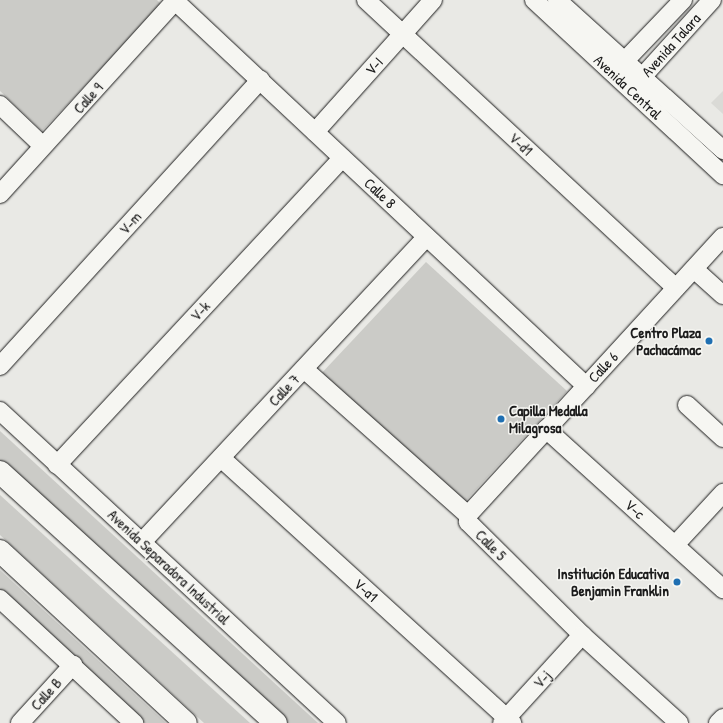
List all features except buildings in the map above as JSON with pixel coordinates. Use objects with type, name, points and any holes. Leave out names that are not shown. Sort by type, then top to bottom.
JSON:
[{"type":"main road","points":[[0,472],[276,723]]},
{"type":"main road","points":[[0,551],[186,723]]},
{"type":"street","name":"V-d1","points":[[366,0],[676,288]]},
{"type":"street","name":"V-I","points":[[315,132],[433,0]]},
{"type":"street","name":"Avenida Central","points":[[534,0],[619,67]]},
{"type":"street","name":"Avenida Central","points":[[557,0],[723,175]]},
{"type":"street","name":"Avenida Talara","points":[[619,67],[682,0]]},
{"type":"street","name":"Avenida Talara","points":[[636,83],[712,0]]},
{"type":"street","name":"Calle 8","points":[[175,1],[586,386]]},
{"type":"street","name":"Calle 9","points":[[0,194],[175,1]]},
{"type":"street","name":"V-m","points":[[0,366],[260,80]]},
{"type":"street","name":"Avenida Central","points":[[636,83],[723,150]]},
{"type":"street","points":[[0,105],[44,146]]},
{"type":"street","name":"V-k","points":[[57,465],[342,158]]},
{"type":"street","name":"Calle 7","points":[[142,542],[426,237]]},
{"type":"street","name":"Calle 6","points":[[468,515],[723,237]]},
{"type":"street","points":[[694,269],[723,295]]},
{"type":"street","name":"Calle 5","points":[[304,369],[468,515],[468,522],[582,635],[679,723]]},
{"type":"street","points":[[687,405],[723,438]]},
{"type":"street","name":"Avenida Separadora Industrial","points":[[0,411],[337,723]]},
{"type":"street","name":"V-c","points":[[546,429],[723,589]]},
{"type":"street","name":"V-a1","points":[[221,458],[507,721]]},
{"type":"street","points":[[675,545],[723,493]]},
{"type":"street","points":[[0,599],[134,723]]},
{"type":"street","name":"V-j","points":[[507,721],[582,635]]},
{"type":"street","name":"Calle B","points":[[20,723],[73,665]]},
{"type":"street","points":[[718,723],[723,718]]},
{"type":"shaded area","points":[[0,0],[157,0],[162,5],[42,131],[0,91]]},
{"type":"shaded area","points":[[723,91],[723,114],[711,103]]},
{"type":"shaded area","points":[[426,262],[567,391],[461,506],[319,376]]},
{"type":"shaded area","points":[[0,431],[318,723],[284,723],[0,462]]},
{"type":"shaded area","points":[[0,495],[250,723],[204,723],[0,535]]},
{"type":"shaded area","points":[[0,570],[166,723],[145,723],[0,590]]},
{"type":"place","name":"Centro Plaza Pachacámac","points":[[709,341]]},
{"type":"place","name":"Capilla Medalla Milagrosa","points":[[501,419]]},
{"type":"place","name":"Institución Educativa Benjamin Franklin","points":[[677,582]]}]
